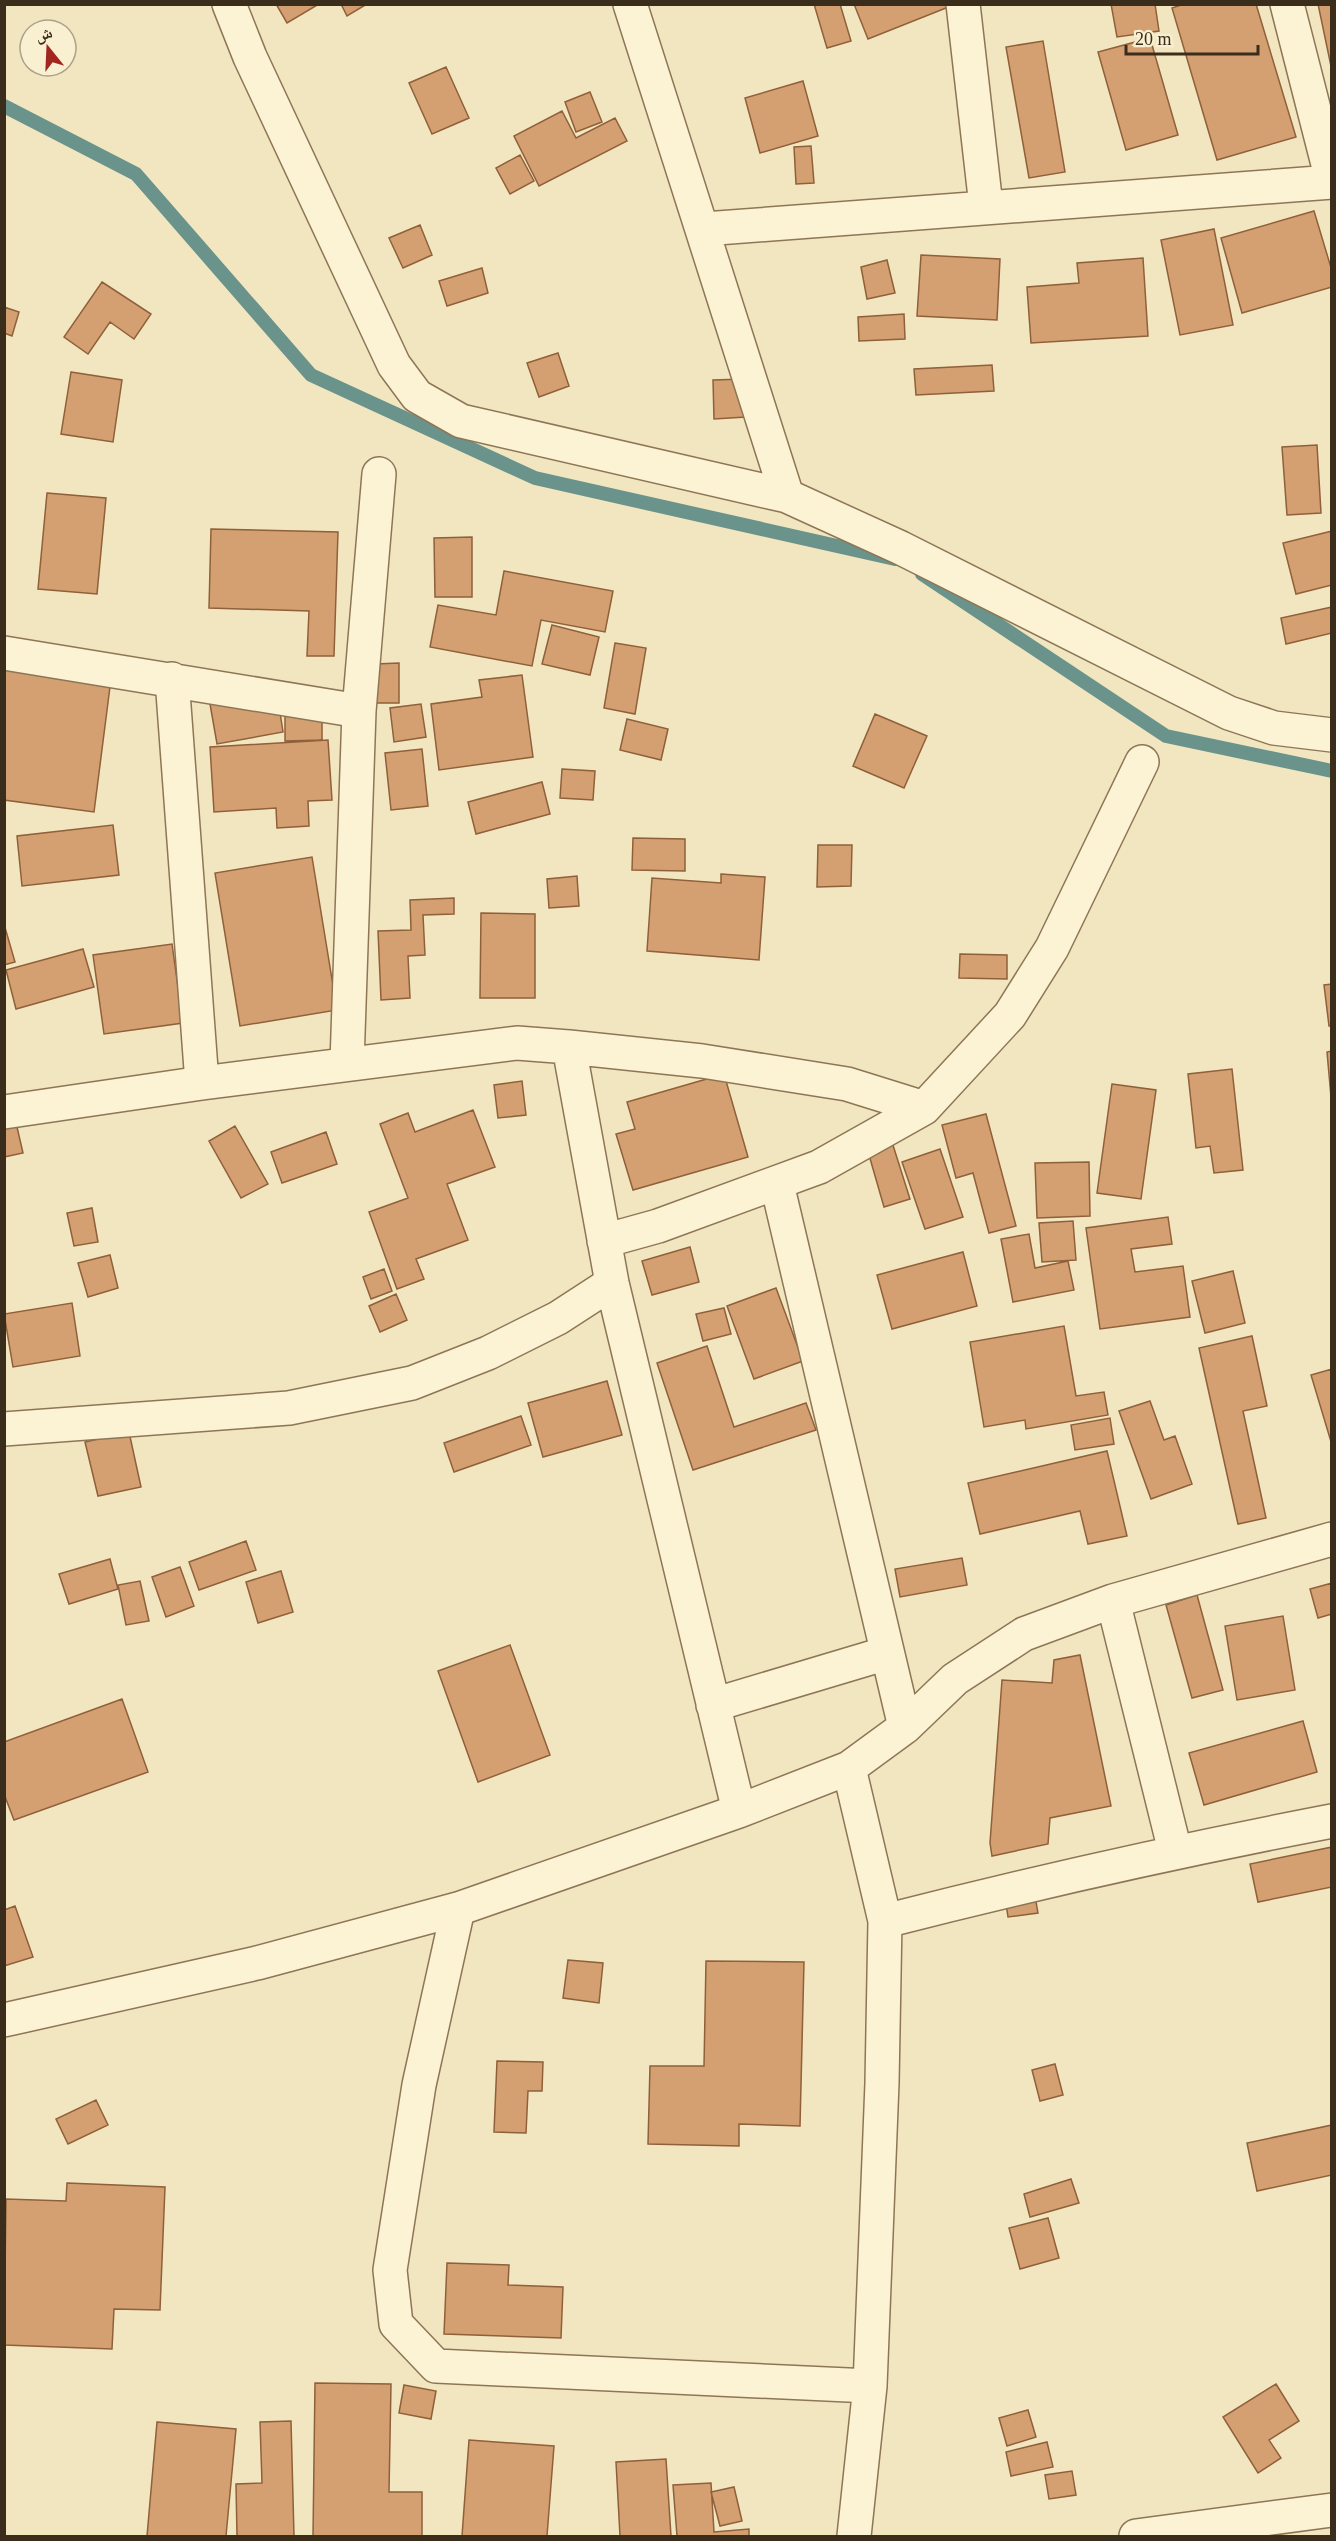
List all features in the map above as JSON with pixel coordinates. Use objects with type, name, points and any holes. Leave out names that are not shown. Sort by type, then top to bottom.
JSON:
[{"type":"street","points":[[229,4],[250,57],[394,365],[417,396],[461,421],[787,496],[901,548],[1229,713],[1274,728],[1332,735]]},
{"type":"street","points":[[630,4],[704,229],[787,496]]},
{"type":"street","points":[[963,4],[986,206]]},
{"type":"street","points":[[704,229],[1332,181],[1287,4]]},
{"type":"street","points":[[347,1063],[359,711],[380,474]]},
{"type":"street","points":[[4,653],[359,711]]},
{"type":"street","points":[[172,679],[202,1083]]},
{"type":"street","points":[[604,1241],[658,1226],[819,1167],[924,1107],[1010,1015],[1052,948],[1142,762]]},
{"type":"street","points":[[4,1112],[347,1063],[517,1043],[702,1061],[848,1084],[924,1107]]},
{"type":"street","points":[[569,1047],[612,1283],[739,1811]]},
{"type":"street","points":[[777,1184],[905,1727]]},
{"type":"street","points":[[4,1429],[289,1408],[412,1383],[488,1353],[558,1318],[612,1283]]},
{"type":"street","points":[[4,2020],[257,1962],[458,1909],[739,1811],[849,1768],[905,1727],[955,1679],[1024,1635],[1113,1601],[1332,1539]]},
{"type":"street","points":[[1113,1601],[1175,1851]]},
{"type":"street","points":[[713,1706],[887,1653]]},
{"type":"street","points":[[849,1768],[885,1921],[882,2084],[870,2386],[854,2536]]},
{"type":"street","points":[[885,1921],[1045,1880],[1175,1851],[1332,1821]]},
{"type":"street","points":[[458,1909],[418,2085],[390,2270],[396,2324],[436,2366],[870,2386]]},
{"type":"street","points":[[1136,2536],[1332,2510]]},
{"type":"building","points":[[276,4],[319,4],[287,23]]},
{"type":"building","points":[[341,4],[367,4],[347,16]]},
{"type":"building","points":[[814,4],[840,4],[851,41],[827,48]]},
{"type":"building","points":[[854,4],[956,4],[868,39]]},
{"type":"building","points":[[1111,4],[1155,4],[1159,31],[1117,37]]},
{"type":"building","points":[[1184,4],[1256,4],[1296,137],[1217,160],[1172,8]]},
{"type":"building","points":[[1318,4],[1332,4],[1332,71]]},
{"type":"building","points":[[1150,38],[1178,135],[1126,150],[1098,52]]},
{"type":"building","points":[[1043,41],[1065,172],[1029,178],[1006,47]]},
{"type":"building","points":[[446,67],[469,118],[432,134],[409,83]]},
{"type":"building","points":[[803,81],[818,136],[760,153],[745,98]]},
{"type":"building","points":[[590,92],[602,122],[576,132],[565,102]]},
{"type":"building","points":[[562,111],[576,138],[615,118],[627,141],[539,186],[514,136]]},
{"type":"building","points":[[811,146],[814,183],[796,184],[794,147]]},
{"type":"building","points":[[520,155],[534,181],[510,194],[496,168]]},
{"type":"building","points":[[1314,211],[1332,271],[1332,287],[1242,313],[1221,238]]},
{"type":"building","points":[[420,225],[432,255],[403,268],[389,238]]},
{"type":"building","points":[[1214,229],[1233,325],[1180,335],[1161,240]]},
{"type":"building","points":[[921,255],[1000,259],[997,320],[917,316]]},
{"type":"building","points":[[1143,258],[1148,336],[1031,343],[1027,287],[1079,283],[1077,263]]},
{"type":"building","points":[[887,260],[895,293],[867,299],[861,267]]},
{"type":"building","points":[[482,268],[488,293],[447,306],[439,281]]},
{"type":"building","points":[[102,282],[151,314],[134,339],[110,322],[88,354],[64,337]]},
{"type":"building","points":[[4,307],[19,312],[12,336],[4,333]]},
{"type":"building","points":[[904,314],[905,339],[859,341],[858,317]]},
{"type":"building","points":[[558,353],[569,386],[539,397],[527,363]]},
{"type":"building","points":[[992,365],[994,391],[916,395],[914,369]]},
{"type":"building","points":[[71,372],[122,380],[113,442],[61,434]]},
{"type":"building","points":[[744,379],[746,417],[714,419],[713,380]]},
{"type":"building","points":[[1317,445],[1321,513],[1287,515],[1282,447]]},
{"type":"building","points":[[47,493],[106,498],[97,594],[38,589]]},
{"type":"building","points":[[211,529],[338,532],[334,656],[307,656],[309,611],[209,608]]},
{"type":"building","points":[[1332,531],[1332,585],[1296,594],[1283,543]]},
{"type":"building","points":[[472,537],[472,597],[435,597],[434,538]]},
{"type":"building","points":[[504,571],[613,591],[605,632],[541,620],[532,666],[430,647],[438,605],[496,615]]},
{"type":"building","points":[[1332,607],[1332,633],[1286,644],[1281,618]]},
{"type":"building","points":[[552,625],[599,637],[590,675],[542,664]]},
{"type":"building","points":[[615,643],[646,648],[635,714],[604,708]]},
{"type":"building","points":[[399,663],[399,703],[375,703],[375,664]]},
{"type":"building","points":[[4,665],[111,679],[94,812],[4,800]]},
{"type":"building","points":[[522,675],[533,757],[439,770],[431,704],[482,697],[479,680]]},
{"type":"building","points":[[277,693],[283,732],[217,744],[210,704]]},
{"type":"building","points":[[421,704],[426,737],[394,742],[390,708]]},
{"type":"building","points":[[285,710],[322,710],[322,740],[285,741]]},
{"type":"building","points":[[875,714],[927,736],[904,788],[853,766]]},
{"type":"building","points":[[627,719],[668,729],[661,760],[620,750]]},
{"type":"building","points":[[328,740],[332,800],[308,801],[309,826],[277,828],[276,808],[214,812],[210,747]]},
{"type":"building","points":[[422,749],[428,806],[391,810],[385,753]]},
{"type":"building","points":[[562,769],[595,771],[593,800],[560,798]]},
{"type":"building","points":[[542,782],[550,814],[476,834],[468,802]]},
{"type":"building","points":[[113,825],[119,875],[22,886],[17,836]]},
{"type":"building","points":[[633,838],[685,839],[685,871],[632,870]]},
{"type":"building","points":[[818,845],[852,845],[851,886],[817,887]]},
{"type":"building","points":[[312,857],[337,1010],[240,1026],[215,873]]},
{"type":"building","points":[[721,874],[765,877],[759,960],[647,951],[652,878],[721,883]]},
{"type":"building","points":[[577,876],[579,906],[549,908],[547,879]]},
{"type":"building","points":[[454,898],[454,914],[423,915],[425,955],[408,956],[410,998],[381,1000],[378,931],[411,930],[410,900]]},
{"type":"building","points":[[481,913],[535,914],[535,998],[480,998]]},
{"type":"building","points":[[4,924],[15,962],[4,965]]},
{"type":"building","points":[[172,944],[183,1023],[104,1034],[93,955]]},
{"type":"building","points":[[83,949],[94,987],[16,1009],[6,970]]},
{"type":"building","points":[[960,954],[1007,955],[1007,979],[959,978]]},
{"type":"building","points":[[1332,984],[1332,1026],[1329,1026],[1324,985]]},
{"type":"building","points":[[1332,1051],[1332,1108],[1327,1052]]},
{"type":"building","points":[[1232,1069],[1243,1170],[1214,1173],[1210,1146],[1196,1148],[1188,1074]]},
{"type":"building","points":[[724,1074],[748,1157],[633,1190],[616,1134],[635,1129],[627,1102]]},
{"type":"building","points":[[522,1081],[526,1115],[498,1118],[494,1085]]},
{"type":"building","points":[[1112,1084],[1156,1090],[1141,1199],[1097,1193]]},
{"type":"building","points":[[473,1110],[495,1167],[447,1184],[468,1240],[416,1259],[424,1279],[397,1289],[369,1212],[408,1198],[380,1124],[408,1113],[415,1132]]},
{"type":"building","points":[[14,1114],[23,1153],[4,1157],[4,1117]]},
{"type":"building","points":[[986,1114],[1016,1226],[989,1233],[973,1173],[956,1178],[942,1125]]},
{"type":"building","points":[[235,1126],[268,1184],[241,1198],[209,1141]]},
{"type":"building","points":[[326,1132],[337,1164],[282,1183],[271,1152]]},
{"type":"building","points":[[892,1142],[910,1199],[884,1207],[867,1148]]},
{"type":"building","points":[[940,1149],[963,1217],[925,1229],[902,1162]]},
{"type":"building","points":[[1089,1162],[1090,1216],[1037,1218],[1035,1163]]},
{"type":"building","points":[[92,1208],[98,1242],[74,1246],[67,1213]]},
{"type":"building","points":[[1168,1217],[1172,1244],[1131,1249],[1135,1272],[1183,1266],[1190,1317],[1100,1329],[1086,1228]]},
{"type":"building","points":[[1073,1221],[1076,1260],[1042,1262],[1039,1223]]},
{"type":"building","points":[[1029,1234],[1035,1268],[1068,1261],[1074,1290],[1013,1302],[1001,1239]]},
{"type":"building","points":[[690,1247],[699,1282],[652,1295],[642,1261]]},
{"type":"building","points":[[963,1252],[977,1306],[892,1329],[877,1275]]},
{"type":"building","points":[[110,1255],[118,1288],[88,1297],[78,1263]]},
{"type":"building","points":[[384,1269],[392,1291],[371,1299],[363,1277]]},
{"type":"building","points":[[1233,1271],[1245,1323],[1205,1333],[1192,1281]]},
{"type":"building","points":[[776,1288],[803,1361],[754,1379],[727,1306]]},
{"type":"building","points":[[396,1294],[407,1320],[380,1332],[369,1306]]},
{"type":"building","points":[[72,1303],[80,1356],[13,1367],[4,1314]]},
{"type":"building","points":[[724,1308],[731,1334],[703,1341],[696,1314]]},
{"type":"building","points":[[1064,1326],[1076,1396],[1104,1392],[1108,1415],[1026,1429],[1025,1420],[984,1427],[970,1342]]},
{"type":"building","points":[[1252,1336],[1267,1406],[1243,1411],[1266,1518],[1238,1524],[1199,1348]]},
{"type":"building","points":[[707,1346],[734,1427],[806,1403],[816,1430],[693,1470],[657,1363]]},
{"type":"building","points":[[1332,1369],[1332,1445],[1311,1375]]},
{"type":"building","points":[[607,1381],[622,1435],[543,1457],[528,1403]]},
{"type":"building","points":[[1150,1401],[1164,1440],[1175,1436],[1192,1484],[1151,1499],[1119,1411]]},
{"type":"building","points":[[521,1416],[531,1445],[454,1472],[444,1443]]},
{"type":"building","points":[[1110,1418],[1114,1444],[1075,1450],[1071,1425]]},
{"type":"building","points":[[129,1432],[141,1487],[98,1496],[85,1442]]},
{"type":"building","points":[[1107,1451],[1127,1536],[1088,1544],[1080,1511],[980,1534],[968,1483]]},
{"type":"building","points":[[246,1541],[256,1570],[199,1590],[189,1562]]},
{"type":"building","points":[[962,1558],[967,1585],[900,1597],[895,1569]]},
{"type":"building","points":[[110,1559],[118,1589],[69,1604],[59,1574]]},
{"type":"building","points":[[180,1567],[194,1606],[166,1617],[152,1577]]},
{"type":"building","points":[[281,1571],[293,1612],[258,1623],[246,1582]]},
{"type":"building","points":[[140,1581],[149,1621],[126,1625],[118,1585]]},
{"type":"building","points":[[1332,1583],[1332,1614],[1318,1618],[1310,1589]]},
{"type":"building","points":[[1197,1595],[1223,1690],[1192,1698],[1166,1605]]},
{"type":"building","points":[[1283,1616],[1295,1690],[1237,1700],[1225,1626]]},
{"type":"building","points":[[510,1645],[550,1755],[478,1782],[438,1671]]},
{"type":"building","points":[[1080,1655],[1111,1806],[1050,1818],[1048,1844],[992,1856],[990,1843],[1002,1680],[1052,1683],[1054,1660]]},
{"type":"building","points":[[122,1699],[148,1772],[14,1820],[4,1794],[4,1742]]},
{"type":"building","points":[[1303,1721],[1317,1772],[1204,1805],[1189,1753]]},
{"type":"building","points":[[1332,1847],[1332,1887],[1258,1902],[1250,1864]]},
{"type":"building","points":[[1033,1885],[1038,1913],[1008,1917],[1004,1890]]},
{"type":"building","points":[[15,1906],[33,1957],[4,1966],[4,1910]]},
{"type":"building","points":[[568,1960],[603,1963],[599,2003],[563,1998]]},
{"type":"building","points":[[706,1961],[804,1962],[800,2126],[739,2124],[739,2146],[648,2144],[650,2066],[704,2066]]},
{"type":"building","points":[[497,2061],[543,2062],[542,2091],[528,2091],[526,2133],[494,2132]]},
{"type":"building","points":[[1055,2064],[1063,2095],[1040,2101],[1032,2070]]},
{"type":"building","points":[[96,2100],[108,2125],[68,2144],[56,2119]]},
{"type":"building","points":[[1332,2125],[1332,2175],[1257,2191],[1247,2143]]},
{"type":"building","points":[[1071,2179],[1079,2203],[1030,2217],[1024,2194]]},
{"type":"building","points":[[67,2183],[165,2187],[160,2310],[114,2309],[112,2349],[4,2345],[6,2199],[66,2201]]},
{"type":"building","points":[[1048,2218],[1059,2258],[1020,2269],[1009,2228]]},
{"type":"building","points":[[447,2263],[509,2265],[508,2285],[563,2287],[561,2338],[444,2334]]},
{"type":"building","points":[[315,2383],[391,2384],[389,2492],[422,2492],[422,2536],[313,2536]]},
{"type":"building","points":[[1276,2384],[1299,2421],[1269,2440],[1281,2458],[1258,2473],[1223,2417]]},
{"type":"building","points":[[404,2385],[436,2391],[431,2419],[399,2413]]},
{"type":"building","points":[[1028,2410],[1036,2437],[1007,2446],[999,2418]]},
{"type":"building","points":[[291,2421],[294,2536],[237,2536],[236,2484],[262,2483],[260,2422]]},
{"type":"building","points":[[157,2422],[236,2429],[226,2536],[147,2536]]},
{"type":"building","points":[[469,2440],[554,2446],[547,2536],[462,2536]]},
{"type":"building","points":[[1047,2442],[1053,2467],[1011,2476],[1006,2452]]},
{"type":"building","points":[[666,2459],[671,2536],[620,2536],[616,2462]]},
{"type":"building","points":[[1072,2471],[1076,2495],[1049,2499],[1045,2475]]},
{"type":"building","points":[[711,2483],[714,2532],[749,2529],[749,2536],[677,2536],[673,2485]]},
{"type":"building","points":[[734,2487],[742,2521],[720,2526],[711,2492]]},
{"type":"waterway","points":[[4,106],[136,174],[311,375],[535,478],[895,559]]},
{"type":"waterway","points":[[922,574],[1166,736],[1332,771]]}]
